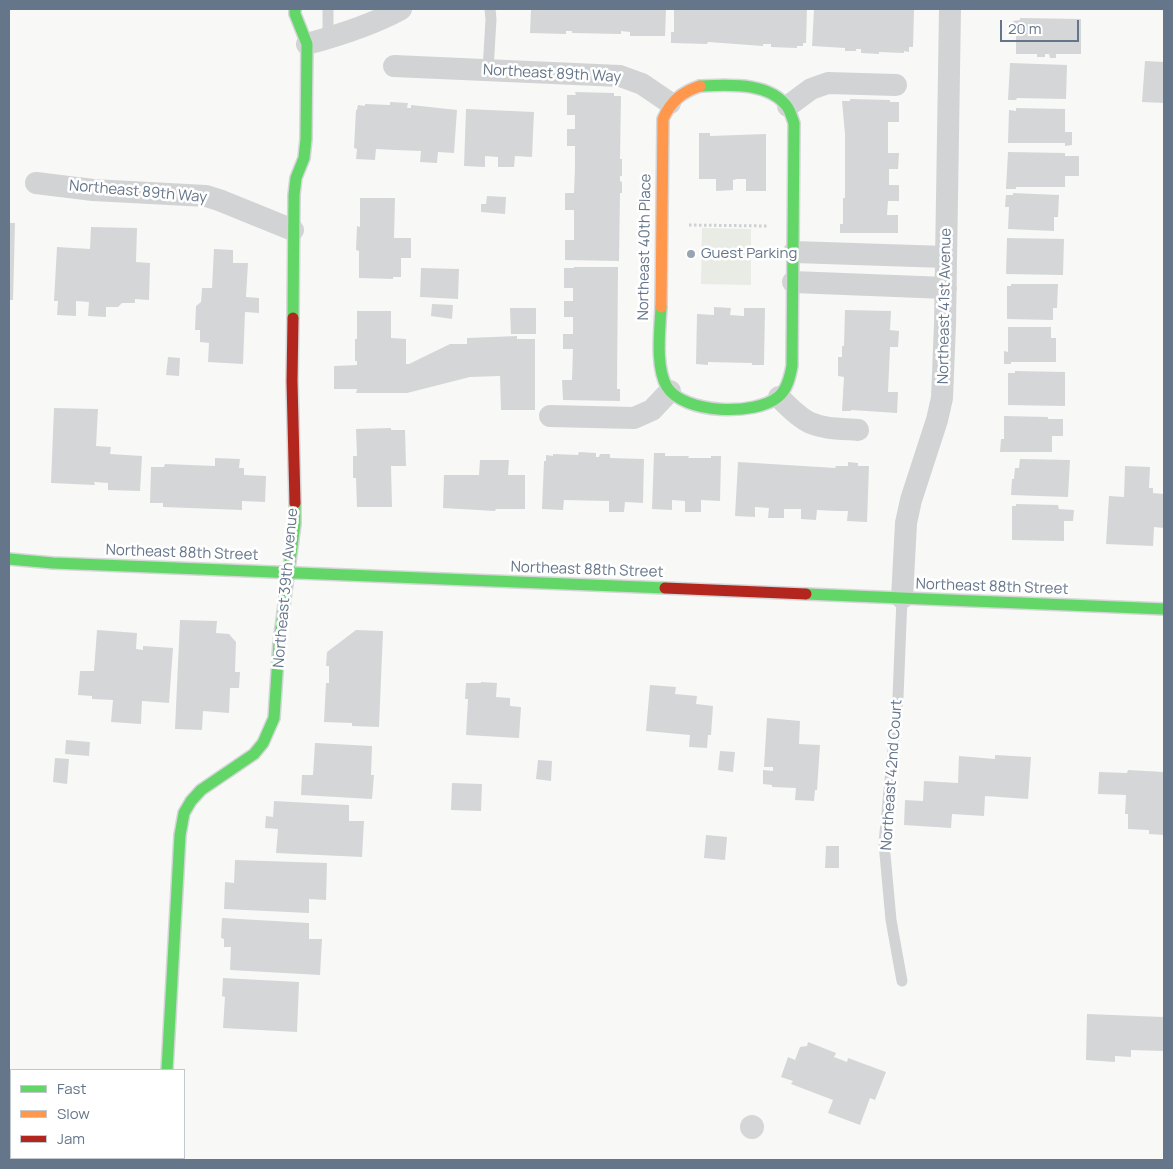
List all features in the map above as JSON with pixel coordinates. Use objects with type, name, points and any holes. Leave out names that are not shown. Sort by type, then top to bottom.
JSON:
[{"type":"street","name":"Northeast 39th Avenue","points":[[168,1069],[180,824],[191,800],[201,790],[254,754],[263,743],[269,732],[276,704],[279,643],[284,616],[294,524],[292,381],[296,178],[304,158],[317,41],[295,14],[295,9]]},
{"type":"street","points":[[317,41],[384,18],[401,9]]},
{"type":"street","name":"Northeast 41st Avenue","points":[[902,598],[906,523],[911,500],[937,420],[942,398],[946,288],[950,9]]},
{"type":"street","name":"Northeast 89th Way","points":[[394,66],[620,76],[642,84],[670,103]]},
{"type":"street","points":[[788,106],[811,89],[828,83],[896,85]]},
{"type":"street","points":[[550,416],[634,418],[652,410],[670,391],[687,403],[710,407],[748,409],[763,406],[779,397],[786,386],[792,366],[795,134],[792,115],[788,106],[776,95],[760,89],[710,86],[691,88],[670,103]]},
{"type":"street","name":"Northeast 40th Place","points":[[670,103],[663,119],[662,129],[659,354],[661,374],[670,391]]},
{"type":"street","name":"Northeast 89th Way","points":[[36,183],[92,190],[206,196],[294,230]]},
{"type":"street","points":[[794,252],[946,257]]},
{"type":"street","points":[[793,282],[946,288]]},
{"type":"street","points":[[779,397],[800,418],[810,424],[858,430]]},
{"type":"street","name":"Northeast 88th Street","points":[[9,559],[53,563],[1164,609]]},
{"type":"lane","points":[[317,41],[328,9]]},
{"type":"lane","points":[[488,70],[490,9]]},
{"type":"lane","name":"Northeast 42nd Court","points":[[902,598],[898,696],[884,843],[891,920],[902,981]]},
{"type":"path","points":[[686,225],[776,226]]},
{"type":"shaded area","points":[[702,228],[751,229],[751,285],[701,284]]},
{"type":"building","points":[[531,9],[666,9],[665,36],[630,36],[630,32],[621,31],[621,34],[572,33],[572,31],[566,31],[566,34],[530,33]]},
{"type":"building","points":[[674,9],[807,9],[806,43],[803,43],[803,46],[797,46],[797,48],[771,47],[771,44],[763,44],[763,46],[708,42],[707,44],[671,43],[671,32],[674,32]]},
{"type":"building","points":[[814,9],[914,9],[913,47],[909,47],[909,52],[879,52],[879,54],[861,53],[861,49],[845,51],[845,48],[812,46]]},
{"type":"building","points":[[1020,18],[1081,19],[1081,54],[1056,54],[1056,58],[1050,58],[1049,54],[1045,54],[1045,57],[1037,57],[1037,54],[1016,54],[1016,33],[1013,33],[1013,21],[1020,20]]},
{"type":"building","points":[[1145,61],[1164,62],[1164,103],[1142,102]]},
{"type":"building","points":[[1010,63],[1067,65],[1066,99],[1017,98],[1016,100],[1008,100]]},
{"type":"building","points":[[575,92],[614,93],[614,96],[621,96],[620,159],[622,159],[622,176],[620,176],[620,181],[622,182],[622,193],[620,193],[619,261],[565,260],[565,240],[574,240],[574,210],[565,210],[565,193],[574,193],[575,167],[575,146],[567,146],[567,129],[575,129],[575,115],[567,115],[567,95],[576,95]]},
{"type":"building","points":[[850,99],[899,102],[899,122],[888,122],[888,153],[899,153],[898,169],[889,169],[889,185],[899,185],[899,201],[888,201],[887,215],[898,215],[898,233],[840,233],[840,224],[843,224],[843,198],[845,198],[845,134],[842,101],[850,101]]},
{"type":"building","points":[[390,102],[408,103],[407,108],[411,108],[411,105],[457,110],[454,153],[438,152],[437,163],[420,162],[421,151],[376,149],[375,160],[356,159],[357,149],[354,148],[356,110],[358,105],[390,105]]},
{"type":"building","points":[[1016,108],[1065,109],[1065,132],[1072,132],[1072,145],[1065,146],[1065,143],[1008,143],[1009,110],[1016,111]]},
{"type":"building","points":[[466,109],[534,112],[532,157],[515,156],[514,167],[498,167],[498,157],[485,156],[485,167],[464,166]]},
{"type":"building","points":[[699,133],[710,133],[710,136],[766,134],[766,191],[746,191],[746,179],[737,179],[733,180],[733,190],[716,191],[716,179],[699,179]]},
{"type":"building","points":[[1008,152],[1065,153],[1065,156],[1079,156],[1079,176],[1065,176],[1065,187],[1016,187],[1016,189],[1006,189]]},
{"type":"building","points":[[1013,193],[1059,195],[1058,217],[1054,217],[1054,231],[1008,229],[1009,207],[1005,207],[1006,195],[1013,195]]},
{"type":"building","points":[[487,196],[506,197],[505,214],[481,212],[481,204],[486,204]]},
{"type":"building","points":[[360,198],[395,198],[394,238],[411,238],[411,258],[401,258],[401,277],[393,277],[393,279],[359,278],[359,251],[356,250],[357,226],[360,227]]},
{"type":"building","points":[[9,223],[15,223],[13,300],[9,300]]},
{"type":"building","points":[[91,227],[137,228],[136,262],[150,263],[149,300],[135,299],[135,303],[122,303],[118,307],[106,307],[106,317],[88,316],[89,302],[76,301],[76,316],[57,315],[58,301],[54,301],[57,247],[90,249]]},
{"type":"building","points":[[1007,238],[1064,239],[1063,275],[1006,274]]},
{"type":"building","points":[[214,249],[233,250],[233,263],[248,263],[246,297],[259,298],[259,313],[245,312],[243,364],[208,362],[209,343],[200,342],[200,330],[195,330],[196,306],[201,302],[202,288],[212,288]]},
{"type":"building","points":[[618,267],[617,389],[620,389],[620,401],[563,400],[562,380],[572,380],[573,349],[563,349],[563,334],[573,334],[573,317],[564,317],[564,301],[573,301],[573,288],[564,288],[564,268]]},
{"type":"building","points":[[421,268],[459,269],[458,299],[420,297]]},
{"type":"building","points":[[1011,284],[1058,284],[1057,308],[1053,308],[1053,320],[1007,319],[1007,286],[1011,286]]},
{"type":"building","points":[[432,304],[453,305],[452,319],[431,316]]},
{"type":"building","points":[[714,307],[731,308],[730,315],[744,316],[744,308],[765,308],[764,365],[708,362],[708,365],[696,364],[697,314],[714,315]]},
{"type":"building","points":[[510,308],[536,308],[536,334],[511,334]]},
{"type":"building","points":[[845,310],[891,311],[890,330],[899,331],[898,347],[890,347],[888,392],[898,392],[897,413],[842,411],[844,377],[838,376],[838,357],[842,357],[842,346],[844,346]]},
{"type":"building","points":[[357,311],[391,311],[391,338],[406,339],[406,364],[450,344],[467,344],[467,338],[517,336],[517,339],[535,339],[535,410],[501,410],[500,376],[470,377],[407,393],[356,393],[357,389],[334,389],[334,366],[357,365],[357,361],[355,361],[355,339],[357,339]]},
{"type":"building","points":[[1008,327],[1051,327],[1051,338],[1056,338],[1056,362],[1011,362],[1011,364],[1004,364],[1004,351],[1008,352]]},
{"type":"building","points":[[168,357],[180,358],[179,376],[166,375]]},
{"type":"building","points":[[1015,371],[1065,372],[1065,406],[1008,405],[1008,373],[1015,373]]},
{"type":"building","points":[[54,408],[98,409],[96,446],[111,447],[110,454],[142,456],[140,491],[108,490],[108,483],[94,482],[95,485],[51,483]]},
{"type":"building","points":[[1004,416],[1063,419],[1063,436],[1052,436],[1052,452],[1000,452],[1001,439],[1004,439]]},
{"type":"building","points":[[391,428],[391,430],[405,430],[406,466],[391,466],[392,507],[357,507],[356,478],[353,478],[353,456],[357,456],[356,429]]},
{"type":"building","points":[[579,452],[596,453],[596,457],[599,457],[600,454],[610,454],[610,458],[644,459],[643,503],[625,502],[624,512],[609,512],[609,501],[564,500],[563,510],[542,509],[544,461],[546,461],[546,455],[578,455]]},
{"type":"building","points":[[654,453],[665,453],[665,456],[689,456],[688,458],[721,456],[720,501],[701,500],[701,512],[685,512],[685,501],[672,500],[672,510],[652,509]]},
{"type":"building","points":[[215,458],[240,459],[239,468],[244,468],[244,475],[266,476],[265,502],[242,501],[242,510],[163,507],[163,503],[150,503],[151,467],[164,467],[165,464],[215,466]]},
{"type":"building","points":[[1020,459],[1070,460],[1068,497],[1011,495],[1012,479],[1014,479],[1015,468],[1019,468]]},
{"type":"building","points":[[480,460],[509,460],[508,475],[525,475],[525,509],[496,509],[495,511],[443,508],[444,475],[479,475]]},
{"type":"building","points":[[738,462],[836,468],[835,466],[848,466],[848,462],[858,463],[858,466],[869,466],[867,522],[847,521],[848,511],[817,510],[816,520],[801,519],[801,509],[784,509],[784,518],[768,518],[769,508],[755,507],[755,517],[735,516]]},
{"type":"building","points":[[1125,466],[1150,467],[1149,488],[1153,488],[1153,493],[1164,494],[1164,528],[1154,527],[1153,546],[1106,544],[1109,496],[1124,497]]},
{"type":"building","points":[[1016,504],[1058,505],[1059,509],[1074,510],[1073,521],[1064,521],[1064,541],[1012,540],[1012,506],[1016,506]]},
{"type":"building","points":[[180,620],[217,621],[216,633],[229,634],[236,642],[235,672],[240,672],[239,688],[230,688],[229,713],[203,711],[202,730],[175,729]]},
{"type":"building","points":[[97,630],[137,633],[136,649],[143,650],[143,646],[173,648],[169,703],[142,701],[141,724],[111,722],[113,700],[92,699],[92,696],[78,695],[80,671],[94,671]]},
{"type":"building","points":[[356,630],[383,631],[379,727],[352,726],[352,723],[324,722],[326,683],[329,683],[329,666],[326,666],[327,652]]},
{"type":"building","points":[[466,683],[497,683],[496,697],[510,698],[510,706],[521,707],[519,738],[466,735],[468,699],[465,699]]},
{"type":"building","points":[[650,685],[676,687],[675,694],[697,696],[696,704],[713,706],[711,735],[708,735],[707,748],[689,747],[690,735],[646,731]]},
{"type":"building","points":[[767,718],[800,721],[799,744],[820,745],[817,790],[815,790],[814,801],[795,800],[796,788],[772,787],[772,785],[763,784],[763,770],[773,771],[773,767],[764,767]]},
{"type":"building","points":[[66,740],[90,742],[89,756],[65,754]]},
{"type":"building","points":[[315,743],[372,746],[371,775],[374,775],[372,799],[301,795],[302,775],[313,775]]},
{"type":"building","points":[[720,751],[735,752],[733,772],[718,770]]},
{"type":"building","points":[[995,755],[1031,757],[1028,799],[985,796],[984,816],[952,814],[951,828],[904,825],[905,800],[923,801],[924,781],[958,783],[959,756],[995,759]]},
{"type":"building","points":[[55,758],[69,759],[67,784],[53,782]]},
{"type":"building","points":[[538,760],[552,761],[551,781],[536,779]]},
{"type":"building","points":[[1128,770],[1163,772],[1164,835],[1149,834],[1149,830],[1128,829],[1128,814],[1125,814],[1126,795],[1098,794],[1099,772],[1127,773]]},
{"type":"building","points":[[452,783],[482,784],[481,811],[451,810]]},
{"type":"building","points":[[274,801],[349,805],[349,821],[364,821],[362,857],[276,853],[278,829],[265,828],[266,816],[273,817]]},
{"type":"building","points":[[706,835],[727,837],[725,860],[704,858]]},
{"type":"building","points":[[826,846],[839,846],[839,868],[825,868]]},
{"type":"building","points":[[235,860],[327,863],[326,900],[309,899],[309,913],[224,909],[225,882],[234,883]]},
{"type":"building","points":[[222,918],[309,923],[309,939],[322,939],[320,975],[230,970],[231,947],[224,947],[224,939],[221,938]]},
{"type":"building","points":[[223,978],[299,982],[297,1032],[223,1028],[225,997],[222,996]]},
{"type":"building","points":[[1087,1014],[1164,1017],[1164,1051],[1131,1050],[1131,1057],[1115,1056],[1115,1062],[1086,1060]]},
{"type":"building","points":[[808,1042],[836,1053],[834,1057],[847,1062],[848,1058],[886,1072],[875,1100],[870,1098],[860,1125],[828,1113],[833,1100],[791,1084],[793,1081],[781,1077],[788,1057],[795,1060],[800,1047],[807,1046]]},
{"type":"building","points":[[752,1115],[760,1119],[764,1127],[760,1135],[752,1139],[744,1135],[740,1127],[744,1119]]},
{"type":"building","points":[[41,1159],[77,1159],[77,1160]]},
{"type":"traffic: fast","points":[[293,318],[294,195],[296,178],[304,158],[306,139],[307,44],[295,14],[295,9]]},
{"type":"traffic: fast","points":[[661,307],[659,348],[661,369],[667,387],[676,396],[688,403],[704,407],[737,409],[767,403],[784,391],[792,366],[794,123],[788,108],[771,93],[748,86],[700,86]]},
{"type":"traffic: fast","points":[[167,1069],[180,835],[184,813],[191,801],[201,790],[254,754],[263,743],[274,718],[279,643],[295,524],[295,503]]},
{"type":"traffic: fast","points":[[9,559],[53,563],[665,588]]},
{"type":"traffic: fast","points":[[806,594],[1164,609]]},
{"type":"traffic: slow","points":[[661,307],[663,119],[678,98],[700,86]]},
{"type":"traffic: jam","points":[[293,318],[292,381],[295,503]]},
{"type":"traffic: jam","points":[[665,588],[806,594]]},
{"type":"place","name":"Guest Parking","points":[[691,254]]}]
